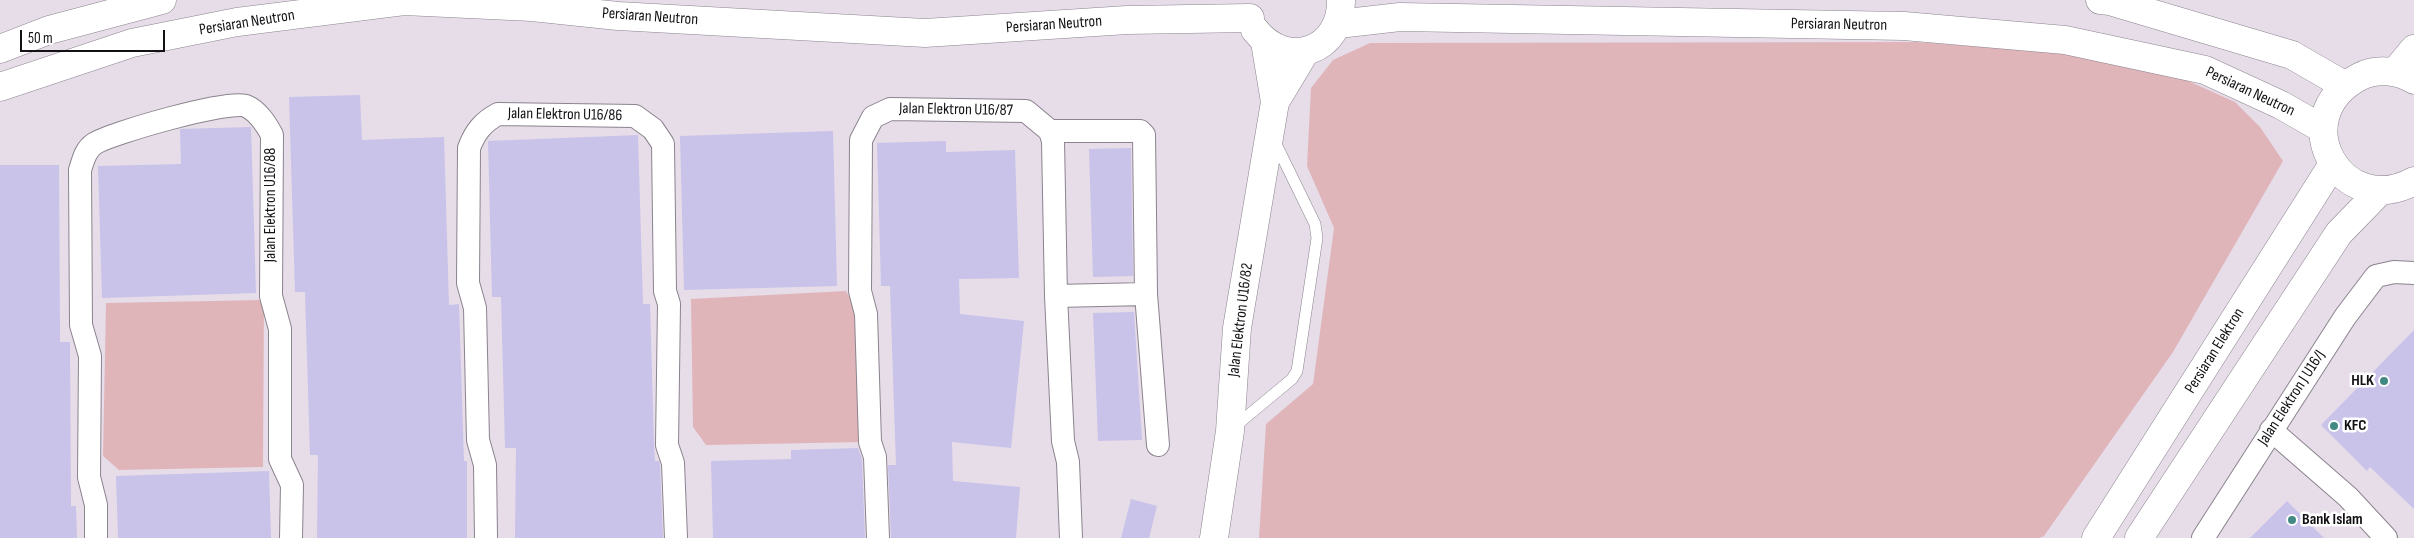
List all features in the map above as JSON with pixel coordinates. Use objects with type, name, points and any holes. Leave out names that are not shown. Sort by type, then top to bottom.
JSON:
[{"type":"street","points":[[0,49],[49,30],[162,0]]},
{"type":"street","points":[[2100,0],[2110,1],[2292,55],[2344,85]]},
{"type":"street","name":"Persiaran Neutron","points":[[0,87],[132,43],[237,22],[404,1],[532,6],[618,16],[926,33],[1128,20],[1250,9]]},
{"type":"street","points":[[1250,9],[1256,31],[1265,42],[1276,49],[1290,53],[1305,52],[1319,46],[1330,36],[1339,12]]},
{"type":"street","name":"Persiaran Neutron","points":[[1339,12],[1400,17],[1904,26],[2065,40],[2205,70],[2281,104],[2323,129]]},
{"type":"street","points":[[1265,42],[1275,102]]},
{"type":"street","points":[[2414,49],[2404,76],[2368,72],[2344,85],[2329,105],[2323,129],[2326,147],[2333,164],[2346,178],[2363,187],[2381,190],[2402,187],[2414,180]]},
{"type":"street","points":[[1275,102],[1305,52]]},
{"type":"street","name":"Jalan Elektron U16/82","points":[[1214,538],[1230,431],[1237,328],[1275,102]]},
{"type":"street","name":"Jalan Elektron U16/88","points":[[96,538],[96,505],[89,476],[90,356],[81,325],[80,170],[84,156],[94,144],[169,118],[230,105],[246,106],[267,125],[272,135],[271,296],[280,329],[280,459],[292,485],[291,538]]},
{"type":"street","name":"Jalan Elektron U16/87","points":[[878,538],[875,457],[870,442],[866,314],[860,291],[860,140],[873,117],[890,109],[1026,111],[1050,131]]},
{"type":"street","name":"Jalan Elektron U16/86","points":[[486,538],[485,465],[478,440],[475,308],[468,284],[469,148],[474,134],[488,120],[498,114],[634,116],[653,129],[663,144],[665,291],[669,304],[667,445],[673,463],[676,538]]},
{"type":"street","points":[[1071,538],[1068,462],[1063,441],[1056,296],[1053,141],[1050,131],[1142,132],[1146,294],[1158,445]]},
{"type":"street","name":"Persiaran Elektron","points":[[2096,538],[2333,164]]},
{"type":"street","points":[[2140,538],[2339,233],[2381,190]]},
{"type":"street","name":"Jalan Elektron J U16/J","points":[[2203,538],[2345,317],[2376,276],[2404,273]]},
{"type":"street","points":[[1056,296],[1146,294]]},
{"type":"street","points":[[2271,430],[2348,498],[2386,538]]},
{"type":"lane","points":[[1230,431],[1292,378],[1297,371],[1317,238],[1315,224],[1270,132]]},
{"type":"shaded area","points":[[1916,42],[2078,54],[2186,80],[2235,102],[2260,127],[2283,161],[2173,352],[2044,536],[2039,538],[1259,538],[1266,424],[1313,384],[1334,228],[1307,166],[1311,88],[1333,60],[1370,43]]},
{"type":"shaded area","points":[[846,291],[854,306],[864,442],[706,445],[693,427],[691,299]]},
{"type":"shaded area","points":[[264,300],[263,467],[119,470],[103,456],[106,303]]},
{"type":"building","points":[[360,95],[362,140],[444,137],[449,305],[459,304],[464,461],[467,461],[467,538],[317,538],[318,455],[310,455],[305,292],[295,292],[289,97]]},
{"type":"building","points":[[251,127],[256,293],[102,298],[98,166],[181,164],[180,129]]},
{"type":"building","points":[[833,131],[837,286],[684,290],[680,136]]},
{"type":"building","points":[[638,135],[643,304],[650,304],[654,445],[655,461],[659,461],[660,465],[663,538],[515,538],[516,448],[505,448],[501,297],[492,297],[488,141]]},
{"type":"building","points":[[946,141],[946,152],[1015,150],[1019,278],[959,279],[960,314],[1024,321],[1011,448],[952,442],[953,481],[1020,487],[1016,538],[891,538],[888,465],[896,465],[890,286],[881,286],[877,143]]},
{"type":"building","points":[[1131,148],[1133,276],[1093,277],[1089,149]]},
{"type":"building","points":[[0,165],[59,165],[60,342],[70,342],[71,506],[76,506],[77,538],[0,538]]},
{"type":"building","points":[[1134,312],[1142,440],[1098,441],[1093,313]]},
{"type":"building","points":[[2414,330],[2414,509],[2370,467],[2367,471],[2321,425]]},
{"type":"building","points":[[858,448],[862,459],[865,538],[713,538],[711,461],[791,459],[791,450]]},
{"type":"building","points":[[269,471],[271,538],[118,538],[116,476]]},
{"type":"building","points":[[1131,499],[1157,506],[1149,538],[1121,538]]},
{"type":"building","points":[[2287,501],[2324,538],[2250,538]]},
{"type":"place","name":"HLK","points":[[2384,381]]},
{"type":"place","name":"KFC","points":[[2334,426]]},
{"type":"place","name":"Bank Islam","points":[[2292,520]]}]
